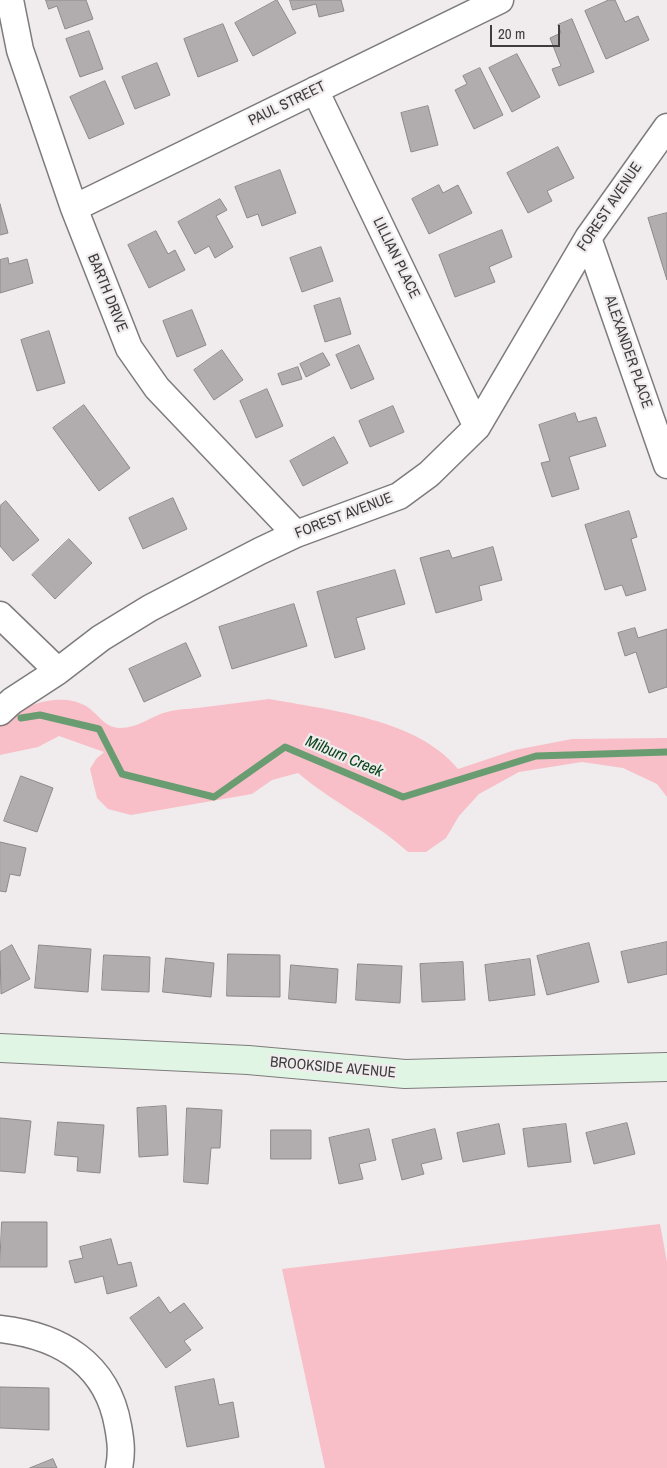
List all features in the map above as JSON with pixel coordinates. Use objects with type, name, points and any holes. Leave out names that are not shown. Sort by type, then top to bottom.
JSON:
[{"type":"main road","name":"BROOKSIDE AVENUE","points":[[0,1048],[248,1060],[405,1074],[667,1067]]},
{"type":"street","name":"BARTH DRIVE","points":[[10,0],[20,50],[74,208],[129,348],[158,388],[296,534]]},
{"type":"street","name":"PAUL STREET","points":[[74,208],[500,0]]},
{"type":"street","name":"LILLIAN PLACE","points":[[315,90],[477,427]]},
{"type":"street","name":"FOREST AVENUE","points":[[0,712],[12,701],[58,671],[101,638],[150,608],[260,550],[296,534],[399,496],[429,474],[477,427],[588,238],[667,127]]},
{"type":"street","name":"ALEXANDER PLACE","points":[[588,238],[667,465]]},
{"type":"street","points":[[0,615],[58,671]]},
{"type":"street","points":[[0,1329],[19,1331],[55,1341],[77,1354],[101,1380],[115,1407],[123,1452],[119,1468]]},
{"type":"shaded area","points":[[269,699],[345,713],[371,719],[396,728],[420,739],[441,752],[458,769],[515,750],[572,739],[667,738],[667,797],[657,784],[623,768],[582,762],[519,772],[479,794],[459,816],[446,838],[426,852],[408,852],[382,831],[298,773],[272,780],[252,794],[131,815],[108,809],[97,798],[90,769],[96,759],[104,752],[59,736],[38,747],[0,755],[0,721],[19,710],[42,702],[64,700],[75,702],[86,706],[110,726],[120,728],[133,726],[175,710]]},
{"type":"shaded area","points":[[660,1224],[667,1262],[667,1468],[325,1468],[282,1269]]},
{"type":"building","points":[[46,0],[86,0],[93,19],[65,29],[57,6],[49,9]]},
{"type":"building","points":[[277,0],[296,33],[253,56],[235,23]]},
{"type":"building","points":[[290,0],[341,0],[344,11],[319,17],[316,4],[293,10]]},
{"type":"building","points":[[609,0],[615,0],[625,22],[638,16],[649,40],[606,59],[585,11]]},
{"type":"building","points":[[572,19],[594,72],[559,86],[552,69],[561,66],[550,38],[561,33],[558,25]]},
{"type":"building","points":[[223,24],[238,61],[198,77],[184,39]]},
{"type":"building","points":[[89,31],[103,69],[80,77],[66,39]]},
{"type":"building","points":[[517,54],[540,97],[512,112],[489,68]]},
{"type":"building","points":[[157,63],[170,95],[135,109],[122,77]]},
{"type":"building","points":[[480,68],[503,115],[474,129],[455,90],[467,84],[463,76]]},
{"type":"building","points":[[105,81],[124,124],[89,139],[70,97]]},
{"type":"building","points":[[428,106],[438,145],[411,152],[401,113]]},
{"type":"building","points":[[558,147],[574,178],[547,191],[552,201],[528,213],[507,173]]},
{"type":"building","points":[[280,170],[296,213],[262,226],[258,214],[247,218],[235,187]]},
{"type":"building","points":[[439,185],[443,193],[458,185],[472,213],[429,234],[412,199]]},
{"type":"building","points":[[220,199],[227,210],[216,216],[233,247],[215,258],[209,246],[195,254],[178,222]]},
{"type":"building","points":[[0,204],[8,233],[0,235]]},
{"type":"building","points":[[667,213],[667,280],[648,218]]},
{"type":"building","points":[[502,230],[512,257],[489,267],[495,282],[455,297],[439,255]]},
{"type":"building","points":[[156,231],[168,254],[175,250],[185,270],[149,288],[128,245]]},
{"type":"building","points":[[321,247],[333,281],[302,292],[290,258]]},
{"type":"building","points":[[8,258],[9,264],[27,259],[33,283],[0,293],[0,260]]},
{"type":"building","points":[[340,298],[351,334],[325,342],[314,306]]},
{"type":"building","points":[[192,310],[206,345],[177,357],[163,321]]},
{"type":"building","points":[[49,331],[65,383],[37,391],[21,340]]},
{"type":"building","points":[[359,345],[374,379],[351,389],[336,355]]},
{"type":"building","points":[[222,350],[243,380],[214,400],[194,370]]},
{"type":"building","points":[[323,353],[330,365],[306,377],[300,364]]},
{"type":"building","points":[[298,367],[302,379],[282,385],[278,374]]},
{"type":"building","points":[[267,389],[283,426],[256,438],[240,401]]},
{"type":"building","points":[[84,405],[130,468],[99,491],[53,428]]},
{"type":"building","points":[[393,406],[404,432],[370,447],[359,421]]},
{"type":"building","points":[[575,413],[578,422],[596,417],[606,446],[569,457],[579,489],[552,497],[541,463],[550,461],[539,425]]},
{"type":"building","points":[[334,437],[348,463],[303,486],[290,461]]},
{"type":"building","points":[[173,498],[187,529],[143,549],[129,518]]},
{"type":"building","points":[[6,501],[39,540],[13,561],[0,546],[0,506]]},
{"type":"building","points":[[629,511],[637,537],[631,539],[646,590],[626,596],[622,585],[605,590],[585,525]]},
{"type":"building","points":[[69,539],[92,563],[55,599],[32,575]]},
{"type":"building","points":[[493,547],[502,580],[479,586],[482,600],[436,613],[420,558],[449,550],[452,558]]},
{"type":"building","points":[[395,570],[405,604],[356,618],[365,649],[335,658],[317,592]]},
{"type":"building","points":[[294,604],[307,646],[232,669],[219,627]]},
{"type":"building","points":[[635,628],[638,638],[667,629],[667,687],[649,693],[636,652],[625,656],[618,633]]},
{"type":"building","points":[[186,643],[201,676],[144,702],[129,669]]},
{"type":"building","points":[[21,776],[53,788],[37,832],[4,821]]},
{"type":"building","points":[[0,842],[26,848],[20,876],[10,874],[6,892],[0,891]]},
{"type":"building","points":[[667,942],[667,974],[628,983],[621,952]]},
{"type":"building","points":[[589,943],[599,982],[547,995],[537,956]]},
{"type":"building","points":[[12,945],[30,979],[1,994],[0,952]]},
{"type":"building","points":[[39,945],[91,949],[88,992],[35,988]]},
{"type":"building","points":[[228,954],[280,955],[280,997],[227,996]]},
{"type":"building","points":[[104,955],[150,957],[149,992],[102,990]]},
{"type":"building","points":[[166,958],[214,963],[211,997],[163,992]]},
{"type":"building","points":[[530,959],[535,995],[489,1001],[485,965]]},
{"type":"building","points":[[463,962],[465,1000],[422,1002],[420,964]]},
{"type":"building","points":[[358,964],[402,966],[400,1003],[356,1000]]},
{"type":"building","points":[[291,965],[338,969],[336,1003],[289,999]]},
{"type":"building","points":[[166,1106],[168,1155],[139,1157],[137,1108]]},
{"type":"building","points":[[187,1108],[222,1110],[220,1148],[211,1148],[208,1184],[184,1182]]},
{"type":"building","points":[[0,1118],[31,1121],[25,1173],[0,1171]]},
{"type":"building","points":[[58,1122],[104,1125],[100,1173],[77,1171],[78,1157],[55,1155]]},
{"type":"building","points":[[627,1123],[635,1154],[594,1164],[586,1133]]},
{"type":"building","points":[[499,1124],[505,1154],[463,1162],[457,1133]]},
{"type":"building","points":[[566,1124],[571,1162],[528,1167],[523,1129]]},
{"type":"building","points":[[369,1129],[376,1160],[359,1164],[363,1179],[339,1184],[329,1138]]},
{"type":"building","points":[[435,1129],[442,1159],[421,1164],[424,1174],[402,1180],[392,1140]]},
{"type":"building","points":[[271,1130],[311,1130],[311,1159],[271,1159]]},
{"type":"building","points":[[2,1222],[47,1222],[47,1267],[0,1267]]},
{"type":"building","points":[[111,1239],[118,1265],[131,1262],[137,1286],[107,1294],[103,1276],[75,1283],[69,1261],[83,1258],[80,1247]]},
{"type":"building","points":[[159,1297],[170,1313],[184,1303],[203,1328],[184,1341],[191,1350],[166,1368],[130,1318]]},
{"type":"building","points":[[214,1379],[219,1405],[233,1402],[239,1437],[187,1447],[175,1387]]},
{"type":"building","points":[[0,1387],[49,1388],[49,1430],[0,1428]]},
{"type":"building","points":[[53,1459],[57,1468],[30,1468]]},
{"type":"waterway","name":"Milburn Creek","points":[[21,718],[40,715],[99,729],[122,774],[214,797],[285,747],[403,797],[536,756],[667,752]]}]
